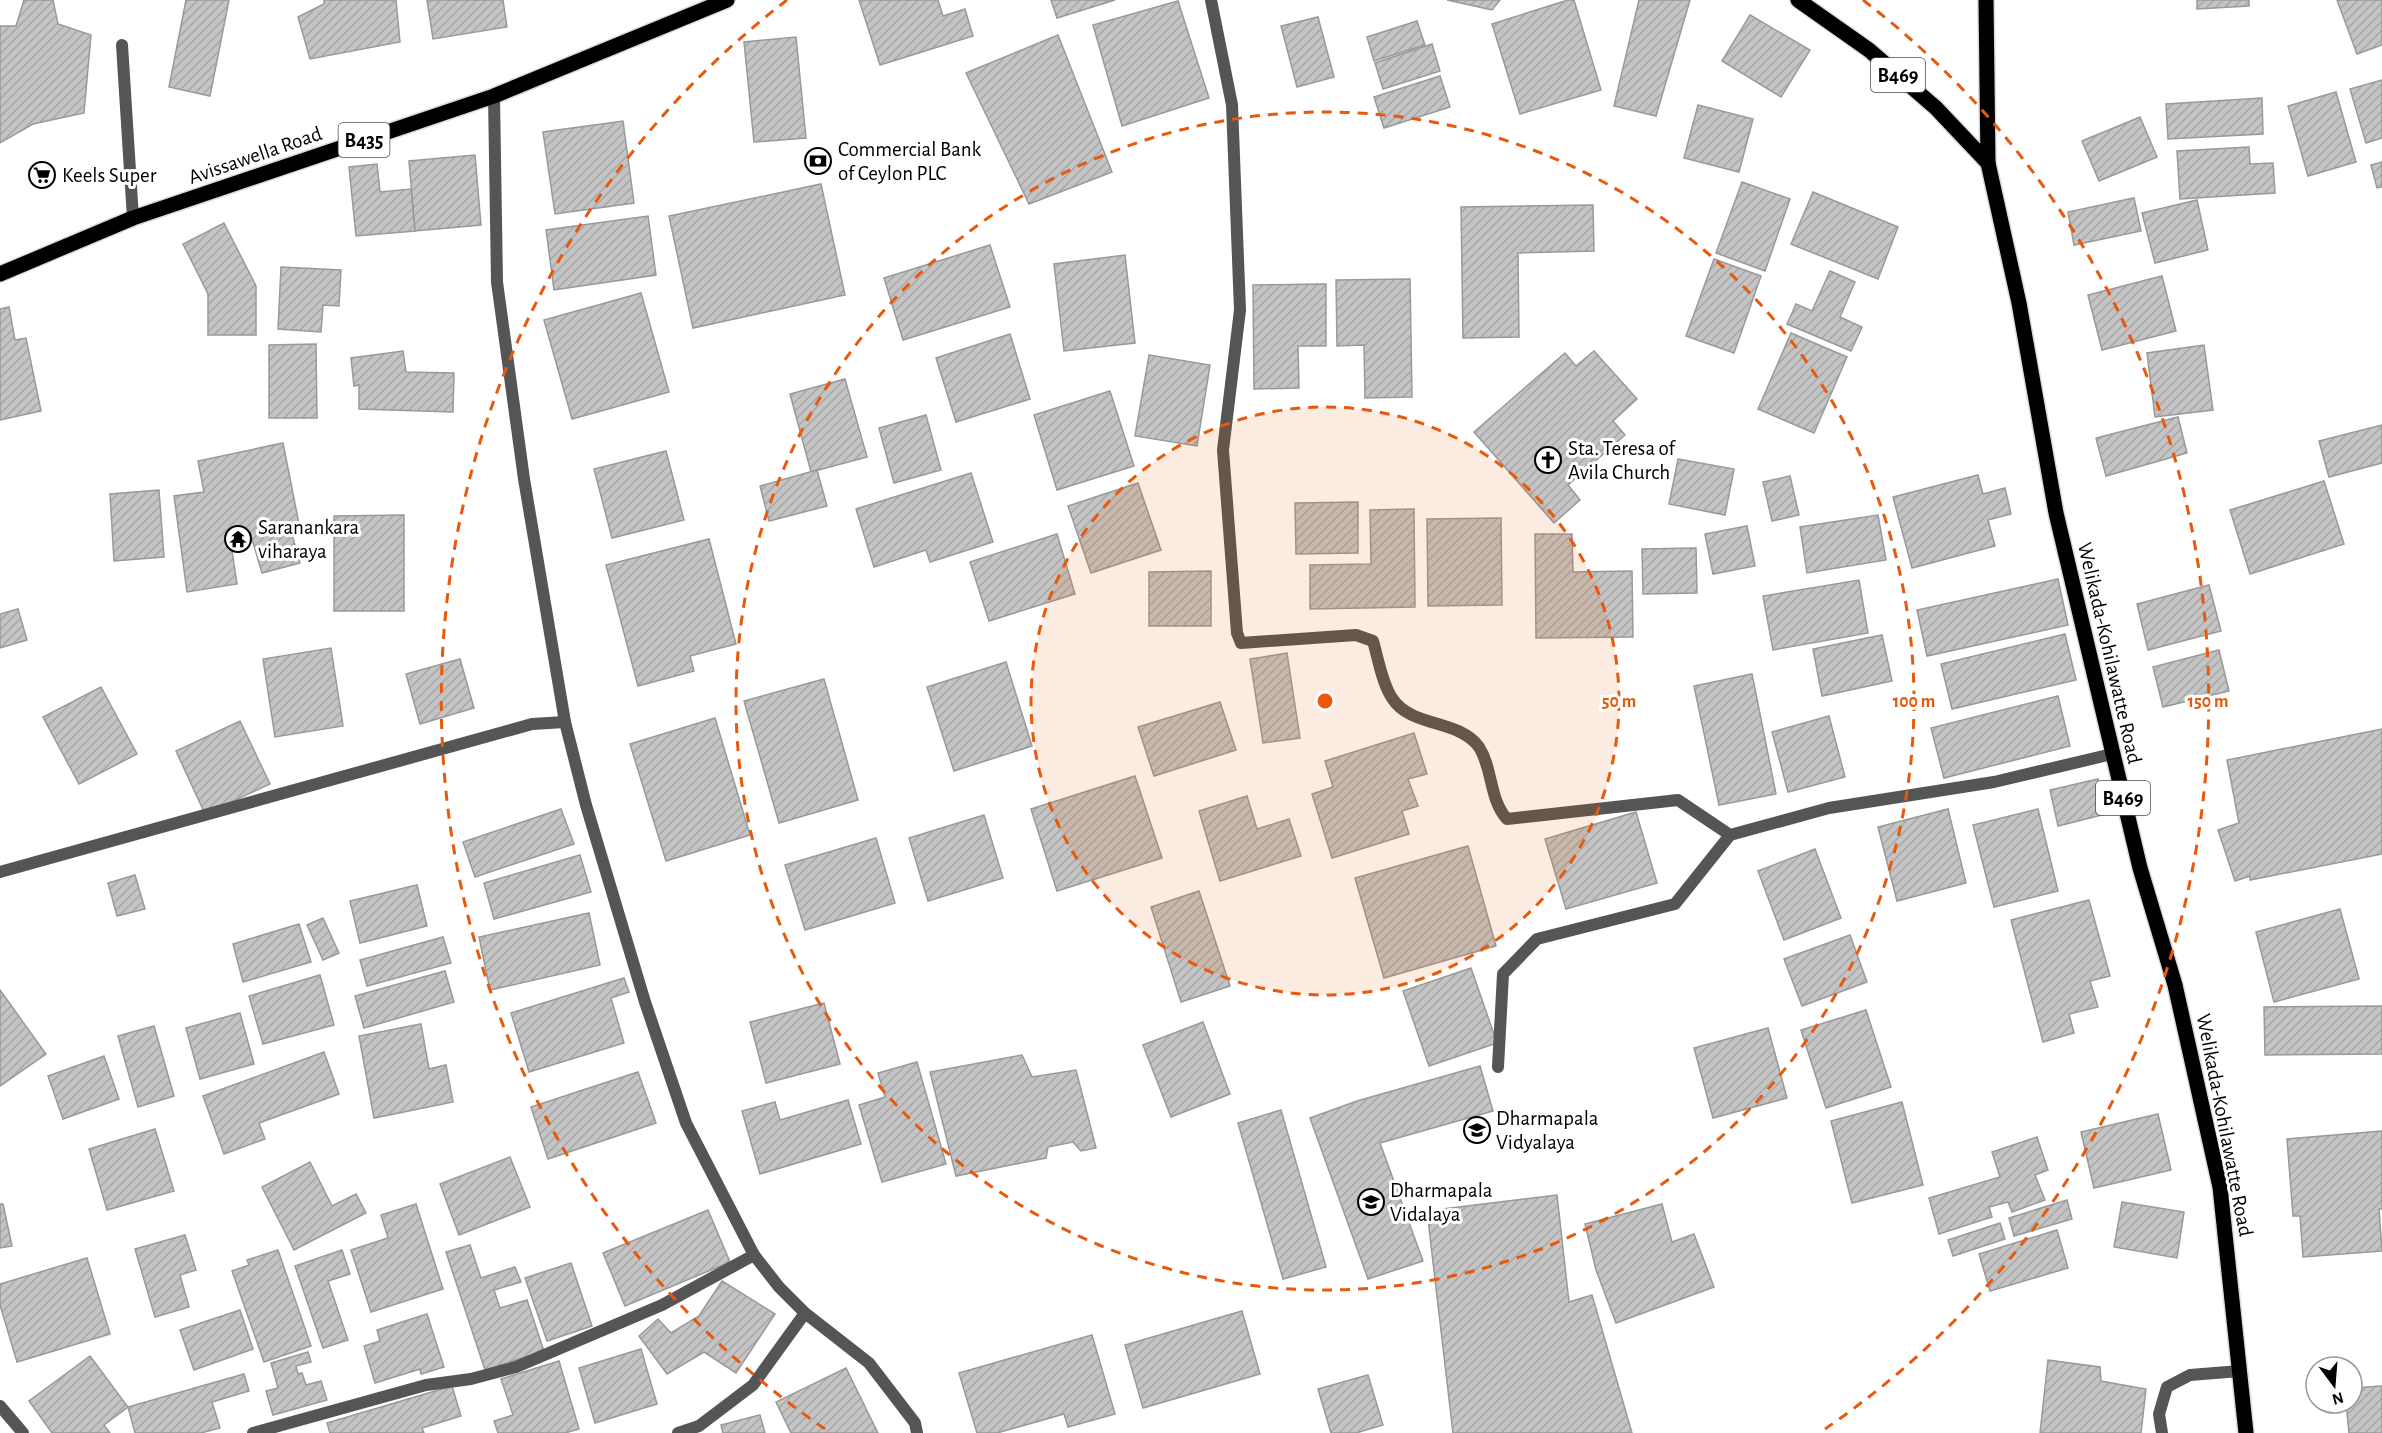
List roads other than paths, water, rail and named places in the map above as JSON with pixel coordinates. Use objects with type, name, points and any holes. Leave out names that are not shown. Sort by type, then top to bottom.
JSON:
[{"type":"main road","name":"Avissawella Road","points":[[0,274],[134,218],[494,96],[727,0]]},
{"type":"main road","name":"B469","points":[[1798,0],[1869,50],[1936,108],[1988,163]]},
{"type":"main road","name":"Welikada-Kohilawatte Road","points":[[1986,0],[1988,163],[2019,303],[2056,513],[2140,868],[2175,985],[2206,1121],[2225,1221],[2246,1433]]},
{"type":"street","points":[[1211,0],[1232,105],[1240,310],[1223,450],[1237,633],[1241,643],[1356,635],[1373,641],[1391,697],[1403,711],[1471,738],[1480,749],[1498,810],[1507,819],[1678,800],[1730,835]]},
{"type":"street","points":[[122,45],[134,218]]},
{"type":"street","points":[[494,96],[497,282],[524,479],[565,722],[586,805],[645,1002],[686,1123],[754,1255],[779,1287],[806,1313],[869,1363],[915,1423],[917,1433]]},
{"type":"street","points":[[0,872],[532,724],[565,722]]},
{"type":"street","points":[[1498,1067],[1503,974],[1537,939],[1675,904],[1730,835],[1829,808],[1994,782],[2112,754]]},
{"type":"street","points":[[253,1433],[426,1385],[471,1379],[516,1367],[662,1305],[754,1255]]},
{"type":"street","points":[[678,1433],[699,1426],[753,1385],[806,1313]]},
{"type":"street","points":[[2162,1433],[2159,1414],[2167,1387],[2190,1375],[2240,1371]]},
{"type":"street","points":[[0,1406],[23,1433]]},
{"type":"place","name":"Commercial Bank of Ceylon PLC","points":[[818,161]]},
{"type":"place","name":"Keels Super","points":[[42,175]]},
{"type":"place","name":"Sta. Teresa of Avila Church","points":[[1548,460]]},
{"type":"place","name":"Saranankara viharaya","points":[[238,539]]},
{"type":"place","name":"Dharmapala Vidyalaya","points":[[1477,1130]]},
{"type":"place","name":"Dharmapala Vidalaya","points":[[1371,1202]]}]
